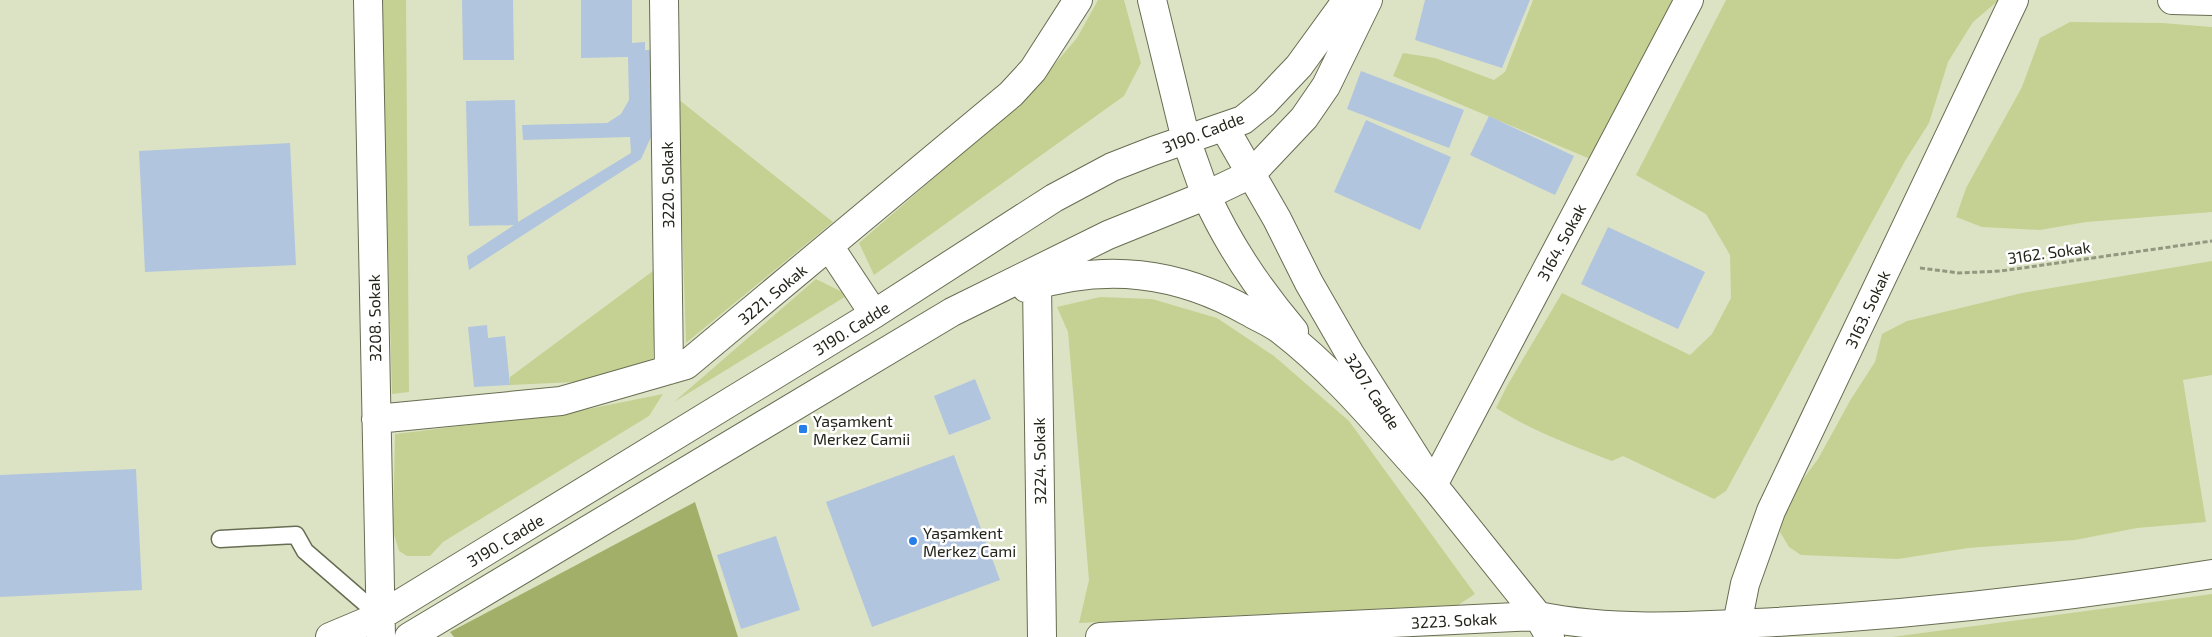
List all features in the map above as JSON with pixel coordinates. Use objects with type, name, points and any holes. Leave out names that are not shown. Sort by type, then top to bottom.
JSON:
[{"type":"street","name":"3208. Sokak","points":[[368,0],[380,626]]},
{"type":"street","name":"3220. Sokak","points":[[664,0],[669,370]]},
{"type":"street","name":"3221. Sokak","points":[[376,419],[562,401],[686,365],[1011,94],[1033,70],[1078,0]]},
{"type":"street","name":"3207. Cadde","points":[[1152,0],[1186,140],[1207,195],[1228,237],[1257,283],[1280,314],[1331,375]]},
{"type":"street","name":"3190. Cadde","points":[[330,637],[380,626],[1054,198],[1112,167],[1243,120],[1264,103],[1299,66],[1347,0]]},
{"type":"street","name":"3190. Cadde","points":[[409,637],[952,312],[1108,235],[1207,195],[1251,174],[1304,118],[1326,86],[1368,0]]},
{"type":"street","name":"3164. Sokak","points":[[1433,485],[1689,0]]},
{"type":"street","name":"3163. Sokak","points":[[1737,624],[1745,584],[1771,510],[2014,0]]},
{"type":"street","points":[[2172,0],[2212,1]]},
{"type":"street","name":"3207. Cadde","points":[[1224,128],[1350,354],[1433,485],[1544,627]]},
{"type":"street","points":[[829,246],[874,314]]},
{"type":"street","points":[[952,312],[1036,285],[1077,276],[1117,272],[1163,278],[1199,288],[1230,301],[1281,330],[1331,375],[1433,485]]},
{"type":"street","name":"3224. Sokak","points":[[1036,285],[1042,637]]},
{"type":"street","name":"3223. Sokak","points":[[1100,637],[1544,627],[1577,624],[1614,627],[1737,624],[1871,616],[1988,606],[2073,596],[2212,574]]},
{"type":"lane","points":[[220,539],[296,535],[304,551],[380,626]]},
{"type":"path","name":"3162. Sokak","points":[[1892,257],[1921,269],[1959,273],[2001,271],[2212,241]]},
{"type":"green space","points":[[381,0],[406,0],[409,392],[392,394]]},
{"type":"green space","points":[[1098,0],[1124,0],[1141,63],[1124,96],[874,275],[859,243],[1025,99],[1077,38]]},
{"type":"green space","points":[[1533,0],[1676,0],[1595,161],[1393,76],[1403,53],[1435,58],[1494,80],[1505,72]]},
{"type":"green space","points":[[1726,0],[1999,0],[1973,22],[1948,62],[1929,123],[1905,161],[1726,491],[1714,499],[1623,456],[1612,461],[1552,437],[1496,408],[1562,293],[1690,355],[1712,334],[1731,298],[1730,255],[1706,214],[1636,175]]},
{"type":"green space","points":[[2070,22],[2162,23],[2212,27],[2212,212],[2086,222],[2040,230],[1982,227],[1956,217],[1966,188],[2022,87],[2040,38]]},
{"type":"green space","points":[[678,99],[833,222],[686,343]]},
{"type":"green space","points":[[2212,261],[2212,375],[2183,380],[2206,522],[2137,528],[2075,540],[1968,548],[1898,559],[1801,555],[1789,547],[1780,532],[1789,498],[1818,459],[1851,399],[1875,362],[1882,334],[1907,321],[2022,293]]},
{"type":"green space","points":[[657,268],[653,359],[575,382],[510,385],[510,377]]},
{"type":"green space","points":[[816,279],[848,295],[674,402]]},
{"type":"green space","points":[[1100,297],[1152,299],[1217,318],[1274,356],[1349,421],[1475,594],[1458,605],[1079,623],[1089,580],[1068,332],[1057,307]]},
{"type":"green space","points":[[663,394],[649,416],[443,542],[430,556],[407,556],[399,551],[393,531],[395,434],[568,413]]},
{"type":"green space","points":[[695,502],[738,637],[454,637],[450,632]]},
{"type":"green space","points":[[2212,594],[2212,637],[1892,637]]},
{"type":"building","points":[[462,0],[513,0],[514,60],[463,60]]},
{"type":"building","points":[[581,0],[632,0],[632,43],[645,42],[645,50],[650,50],[652,135],[641,159],[469,270],[467,256],[514,225],[469,226],[466,101],[515,100],[518,222],[631,153],[630,137],[523,140],[522,125],[607,123],[621,114],[629,100],[628,57],[581,58]]},
{"type":"building","points":[[1425,0],[1530,0],[1502,68],[1415,40]]},
{"type":"building","points":[[1361,71],[1464,110],[1449,148],[1347,109]]},
{"type":"building","points":[[1489,116],[1574,156],[1555,195],[1470,155]]},
{"type":"building","points":[[1366,120],[1451,157],[1420,230],[1334,192]]},
{"type":"building","points":[[290,143],[296,265],[145,272],[139,151]]},
{"type":"building","points":[[1608,227],[1705,272],[1678,329],[1581,284]]},
{"type":"building","points":[[487,325],[488,338],[505,336],[510,385],[474,387],[468,327]]},
{"type":"building","points":[[975,379],[991,419],[949,435],[934,396]]},
{"type":"building","name":"Yaşamkent Merkez Cami","points":[[954,455],[1000,580],[872,627],[826,502]]},
{"type":"building","points":[[136,469],[142,590],[0,597],[0,475]]},
{"type":"building","points":[[776,536],[800,610],[741,629],[717,555]]},
{"type":"place","name":"Yaşamkent Merkez Camii","points":[[803,429]]},
{"type":"place","name":"Yaşamkent Merkez Cami","points":[[913,541]]}]
